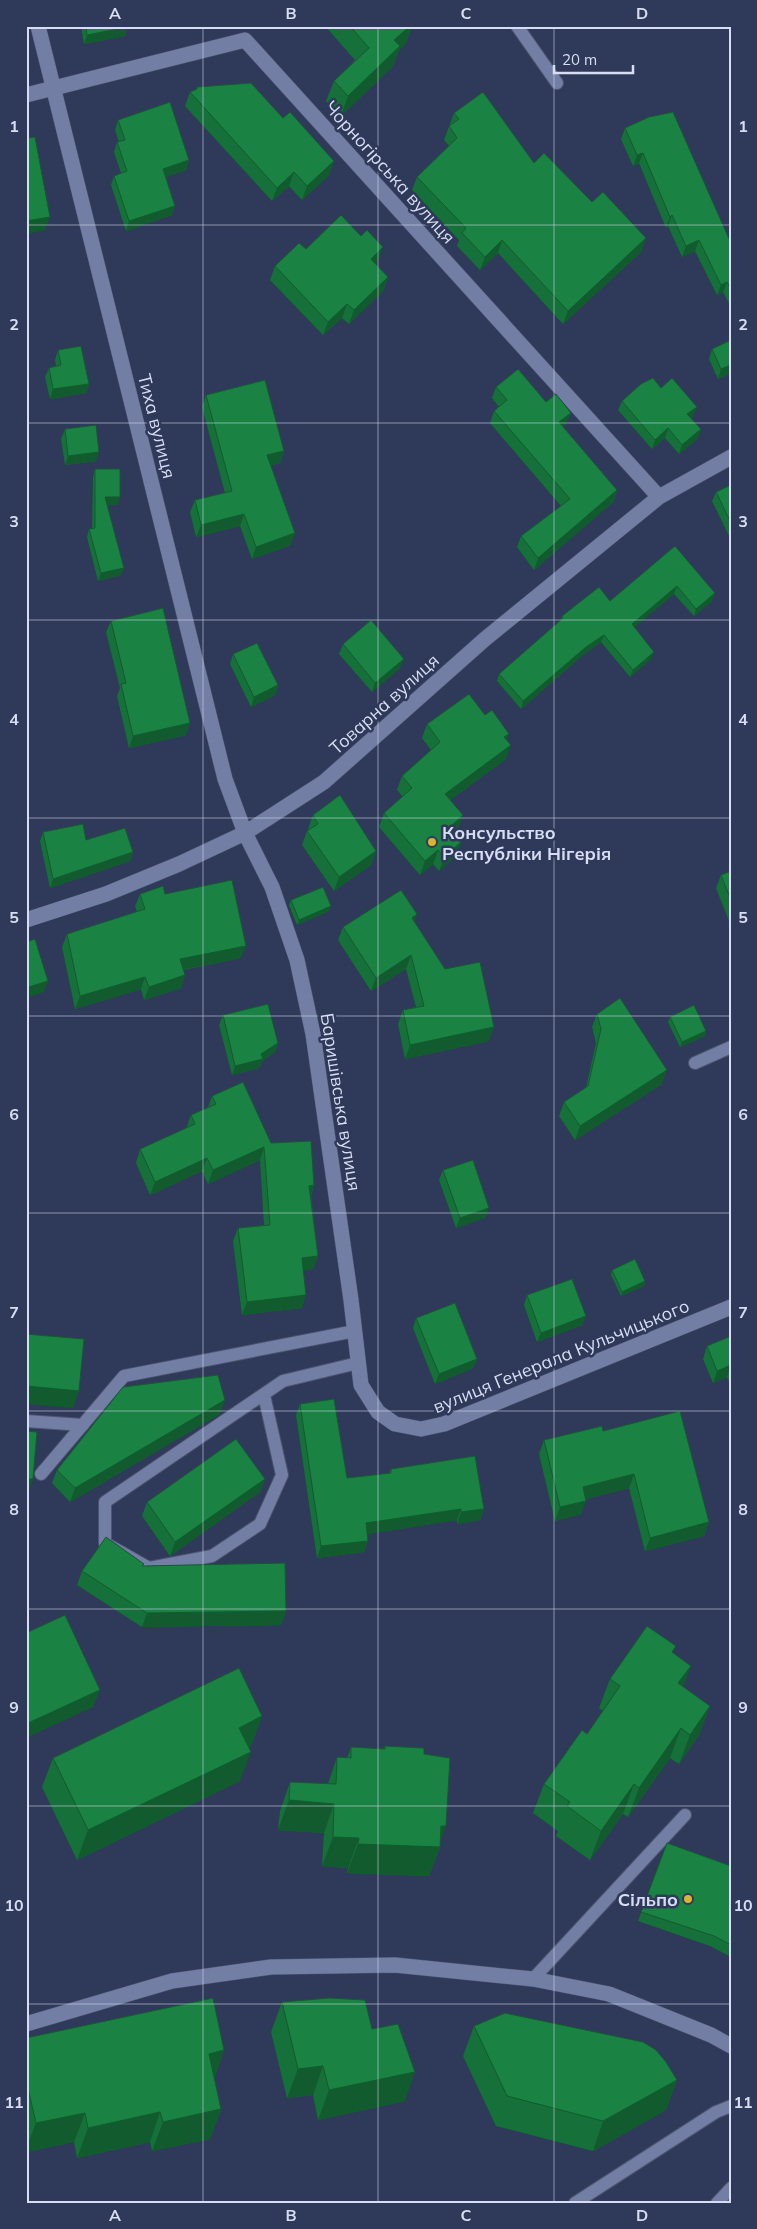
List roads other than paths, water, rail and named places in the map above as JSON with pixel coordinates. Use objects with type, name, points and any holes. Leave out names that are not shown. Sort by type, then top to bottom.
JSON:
[{"type":"street","name":"Тиха вулиця","points":[[38,26],[223,770],[245,833]]},
{"type":"street","name":"Чорногірська вулиця","points":[[26,95],[245,40],[659,497]]},
{"type":"street","name":"Товарна вулиця","points":[[26,920],[115,890],[179,864],[245,833],[324,782],[485,639],[659,497],[731,457]]},
{"type":"street","name":"Баришівська вулиця","points":[[245,833],[272,887],[297,960],[311,1025],[361,1385]]},
{"type":"street","name":"вулиця Генерала Кульчицького","points":[[361,1385],[378,1412],[395,1424],[421,1430],[444,1424],[731,1307]]},
{"type":"street","points":[[26,2024],[172,1981],[271,1967],[395,1965],[533,1979],[609,1994],[711,2035],[731,2046]]},
{"type":"lane","points":[[517,26],[557,83]]},
{"type":"lane","points":[[695,1063],[731,1047]]},
{"type":"lane","points":[[41,1474],[124,1376],[354,1331]]},
{"type":"lane","points":[[264,1395],[282,1475],[260,1524],[212,1556],[149,1568],[106,1543],[106,1502],[283,1381],[358,1363]]},
{"type":"lane","points":[[26,1422],[83,1425]]},
{"type":"lane","points":[[533,1979],[684,1815]]},
{"type":"lane","points":[[574,2203],[716,2112],[731,2106]]},
{"type":"lane","points":[[717,2203],[731,2188]]},
{"type":"place","name":"Консульство Республіки Нігерія","points":[[432,842]]},
{"type":"place","name":"Сільпо","points":[[688,1899]]}]
